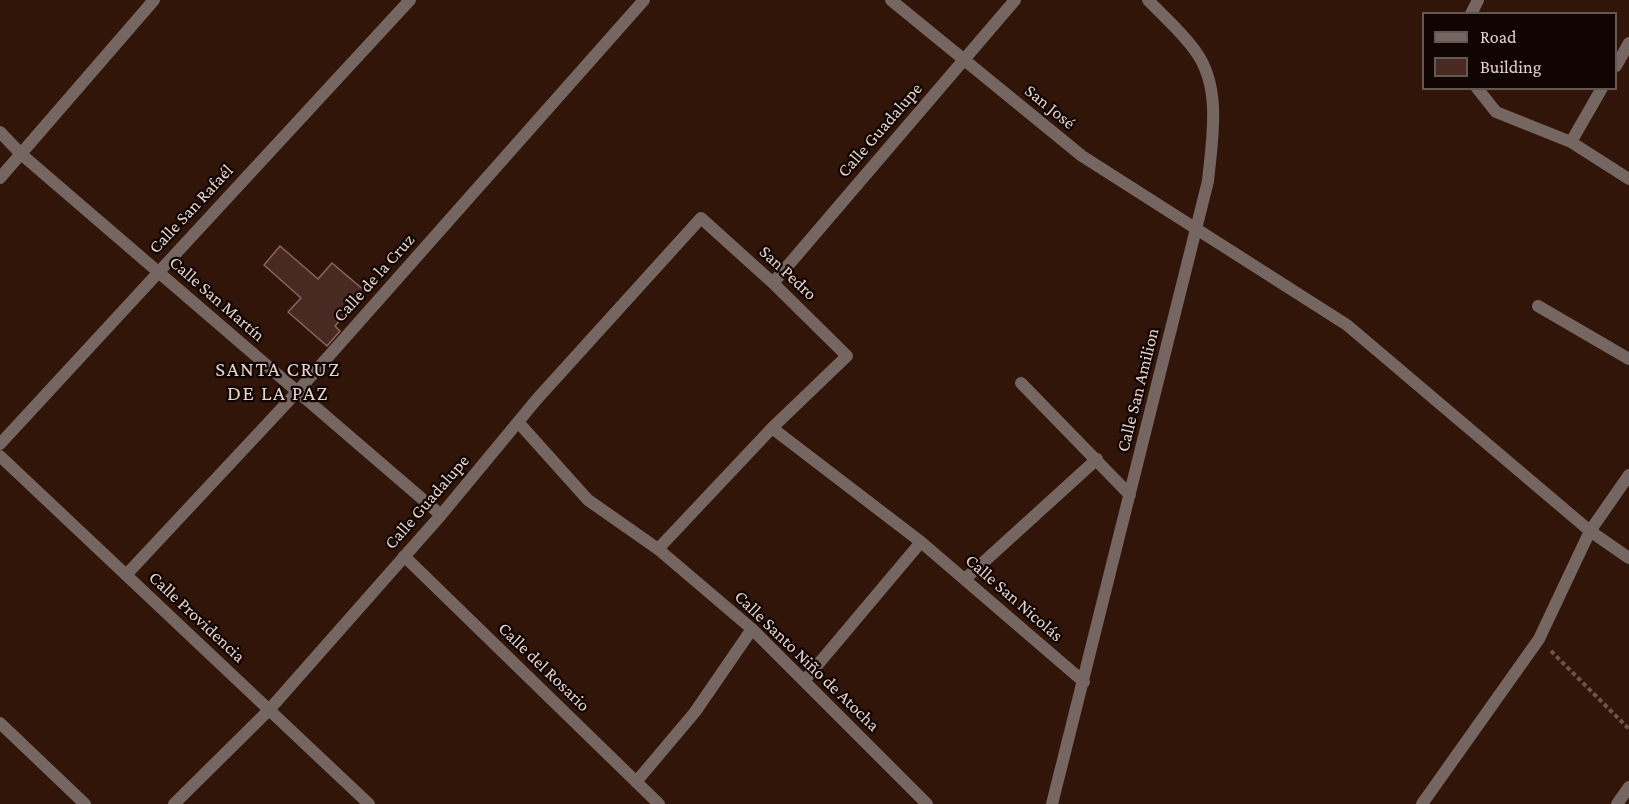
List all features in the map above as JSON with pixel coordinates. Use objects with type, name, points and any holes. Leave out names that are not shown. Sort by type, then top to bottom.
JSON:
[{"type":"street","points":[[0,178],[154,0]]},
{"type":"street","name":"Calle San Rafaél","points":[[0,444],[410,0]]},
{"type":"street","name":"Calle de la Cruz","points":[[126,575],[297,392],[644,0]]},
{"type":"street","name":"San José","points":[[891,0],[1082,156],[1347,325],[1590,531],[1629,558]]},
{"type":"street","name":"Calle Guadalupe","points":[[773,282],[1015,0]]},
{"type":"street","name":"Calle San Amilion","points":[[1053,804],[1209,169],[1214,121],[1210,85],[1197,53],[1148,0]]},
{"type":"street","points":[[1617,64],[1629,43]]},
{"type":"street","points":[[1479,90],[1496,112],[1570,142],[1629,179]]},
{"type":"street","points":[[1570,142],[1601,90]]},
{"type":"street","name":"Calle San Martín","points":[[0,132],[21,154],[441,515]]},
{"type":"street","name":"Calle Guadalupe","points":[[174,804],[269,710],[441,515],[518,422],[701,218]]},
{"type":"street","name":"San Pedro","points":[[701,218],[773,282],[848,356],[772,428]]},
{"type":"street","points":[[1538,306],[1629,359]]},
{"type":"street","points":[[1021,383],[1130,495]]},
{"type":"street","name":"Calle Santo Niño de Atocha","points":[[518,422],[588,500],[658,549],[752,629],[927,804]]},
{"type":"street","points":[[658,549],[772,428]]},
{"type":"street","name":"Calle San Nicolás","points":[[772,428],[921,542],[1084,682]]},
{"type":"street","name":"Calle Providencia","points":[[0,456],[369,804]]},
{"type":"street","points":[[965,579],[1097,459]]},
{"type":"street","points":[[1422,804],[1539,639],[1590,531],[1629,475]]},
{"type":"street","points":[[804,681],[921,542]]},
{"type":"street","name":"Calle del Rosario","points":[[404,556],[658,804]]},
{"type":"street","points":[[636,782],[695,712],[752,629]]},
{"type":"street","points":[[0,723],[85,804]]},
{"type":"street","points":[[1617,804],[1629,787]]},
{"type":"path","points":[[1539,639],[1629,729]]},
{"type":"building","points":[[280,246],[318,279],[332,263],[365,291],[335,326],[340,331],[327,346],[288,312],[301,298],[264,265]]},
{"type":"district","name":"SANTA CRUZ DE LA PAZ","points":[[278,382]]}]
